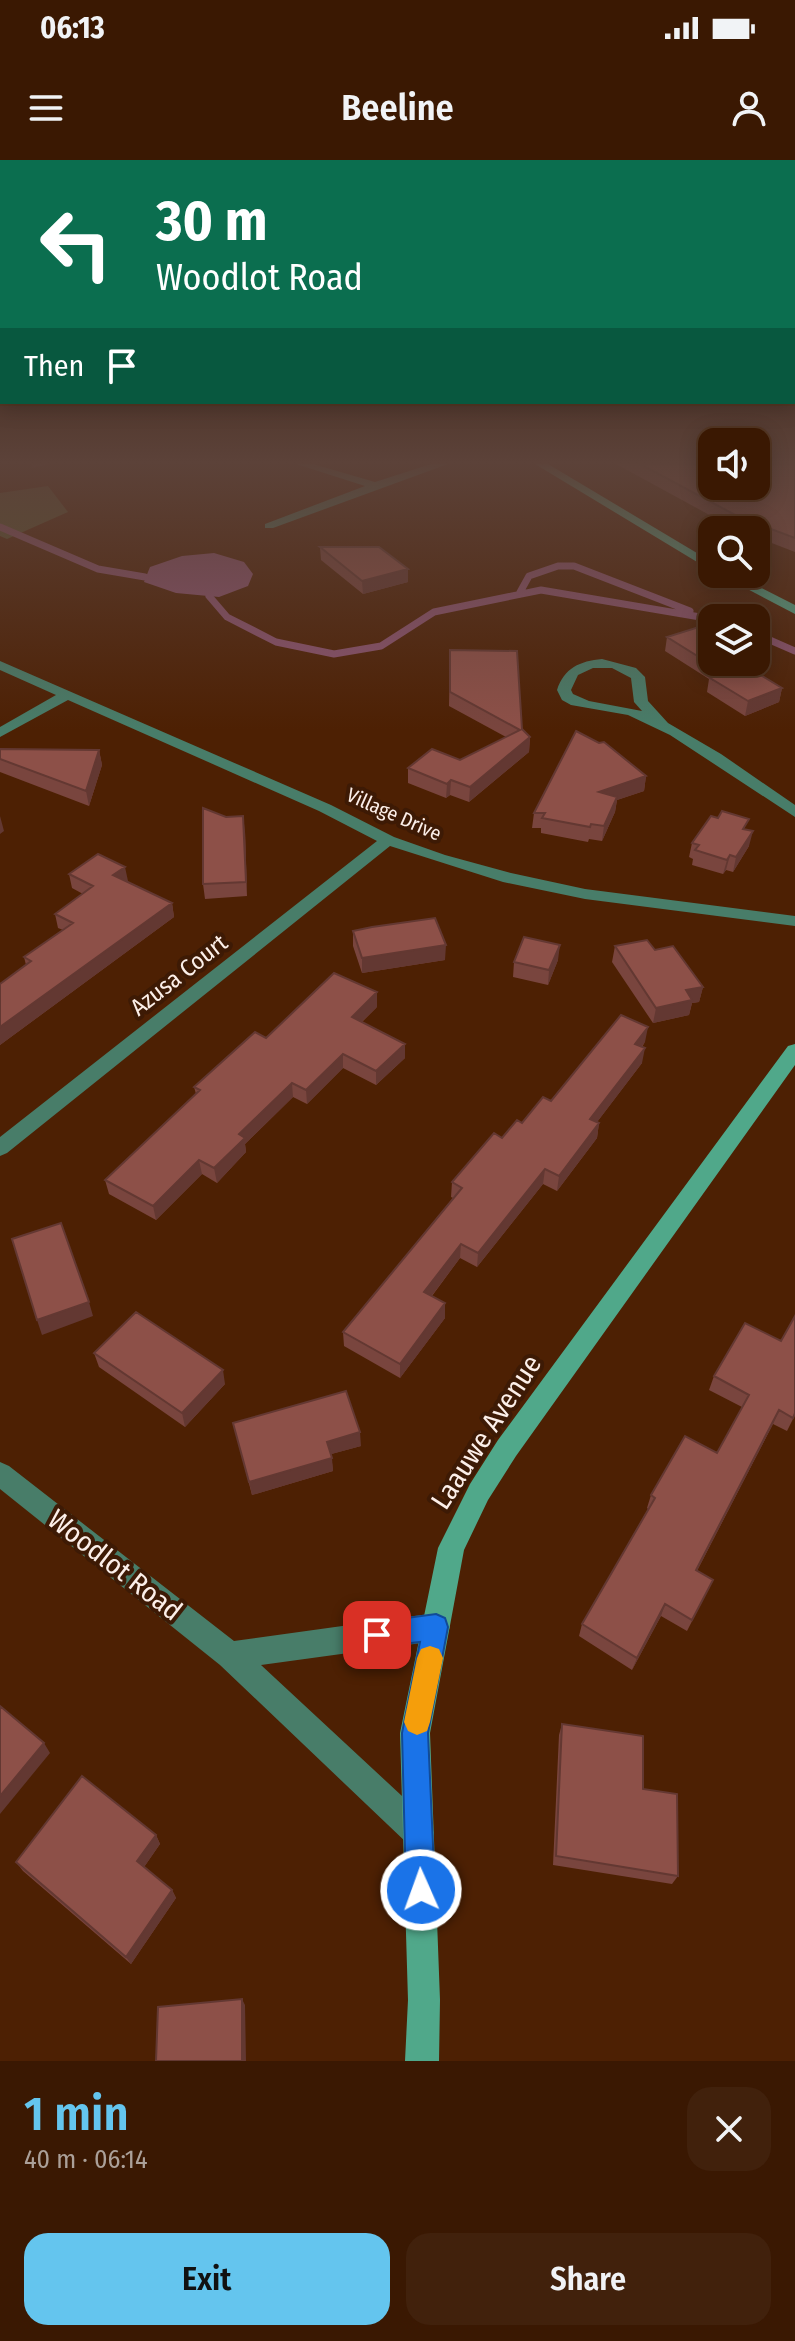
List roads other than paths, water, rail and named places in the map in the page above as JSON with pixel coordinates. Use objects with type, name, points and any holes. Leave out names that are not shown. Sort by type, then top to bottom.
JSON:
[{"type":"street","points":[[752,588],[795,610]]},
{"type":"street","points":[[662,724],[641,702],[638,677],[621,665],[608,663],[585,667],[566,680],[564,689],[567,697],[576,703],[617,707],[662,724],[795,812]]},
{"type":"street","name":"Village Drive","points":[[0,665],[325,808],[388,840],[495,874],[585,894],[795,921]]},
{"type":"street","points":[[0,733],[66,695]]},
{"type":"street","name":"Azusa Court","points":[[0,1148],[388,840]]},
{"type":"street","name":"Laauwe Avenue","points":[[422,2061],[424,2000],[415,1733],[451,1548],[479,1492],[516,1436],[795,1051]]},
{"type":"street","name":"Woodlot Road","points":[[0,1474],[230,1655],[419,1833]]},
{"type":"street","points":[[230,1655],[436,1627]]},
{"type":"waterway","points":[[60,553],[98,569],[145,577]]},
{"type":"waterway","points":[[519,594],[529,576],[558,566],[574,566],[690,611]]},
{"type":"waterway","points":[[209,596],[227,617],[276,642],[334,654],[381,646],[434,612],[541,590],[698,617]]},
{"type":"waterway","points":[[770,640],[795,651]]}]
